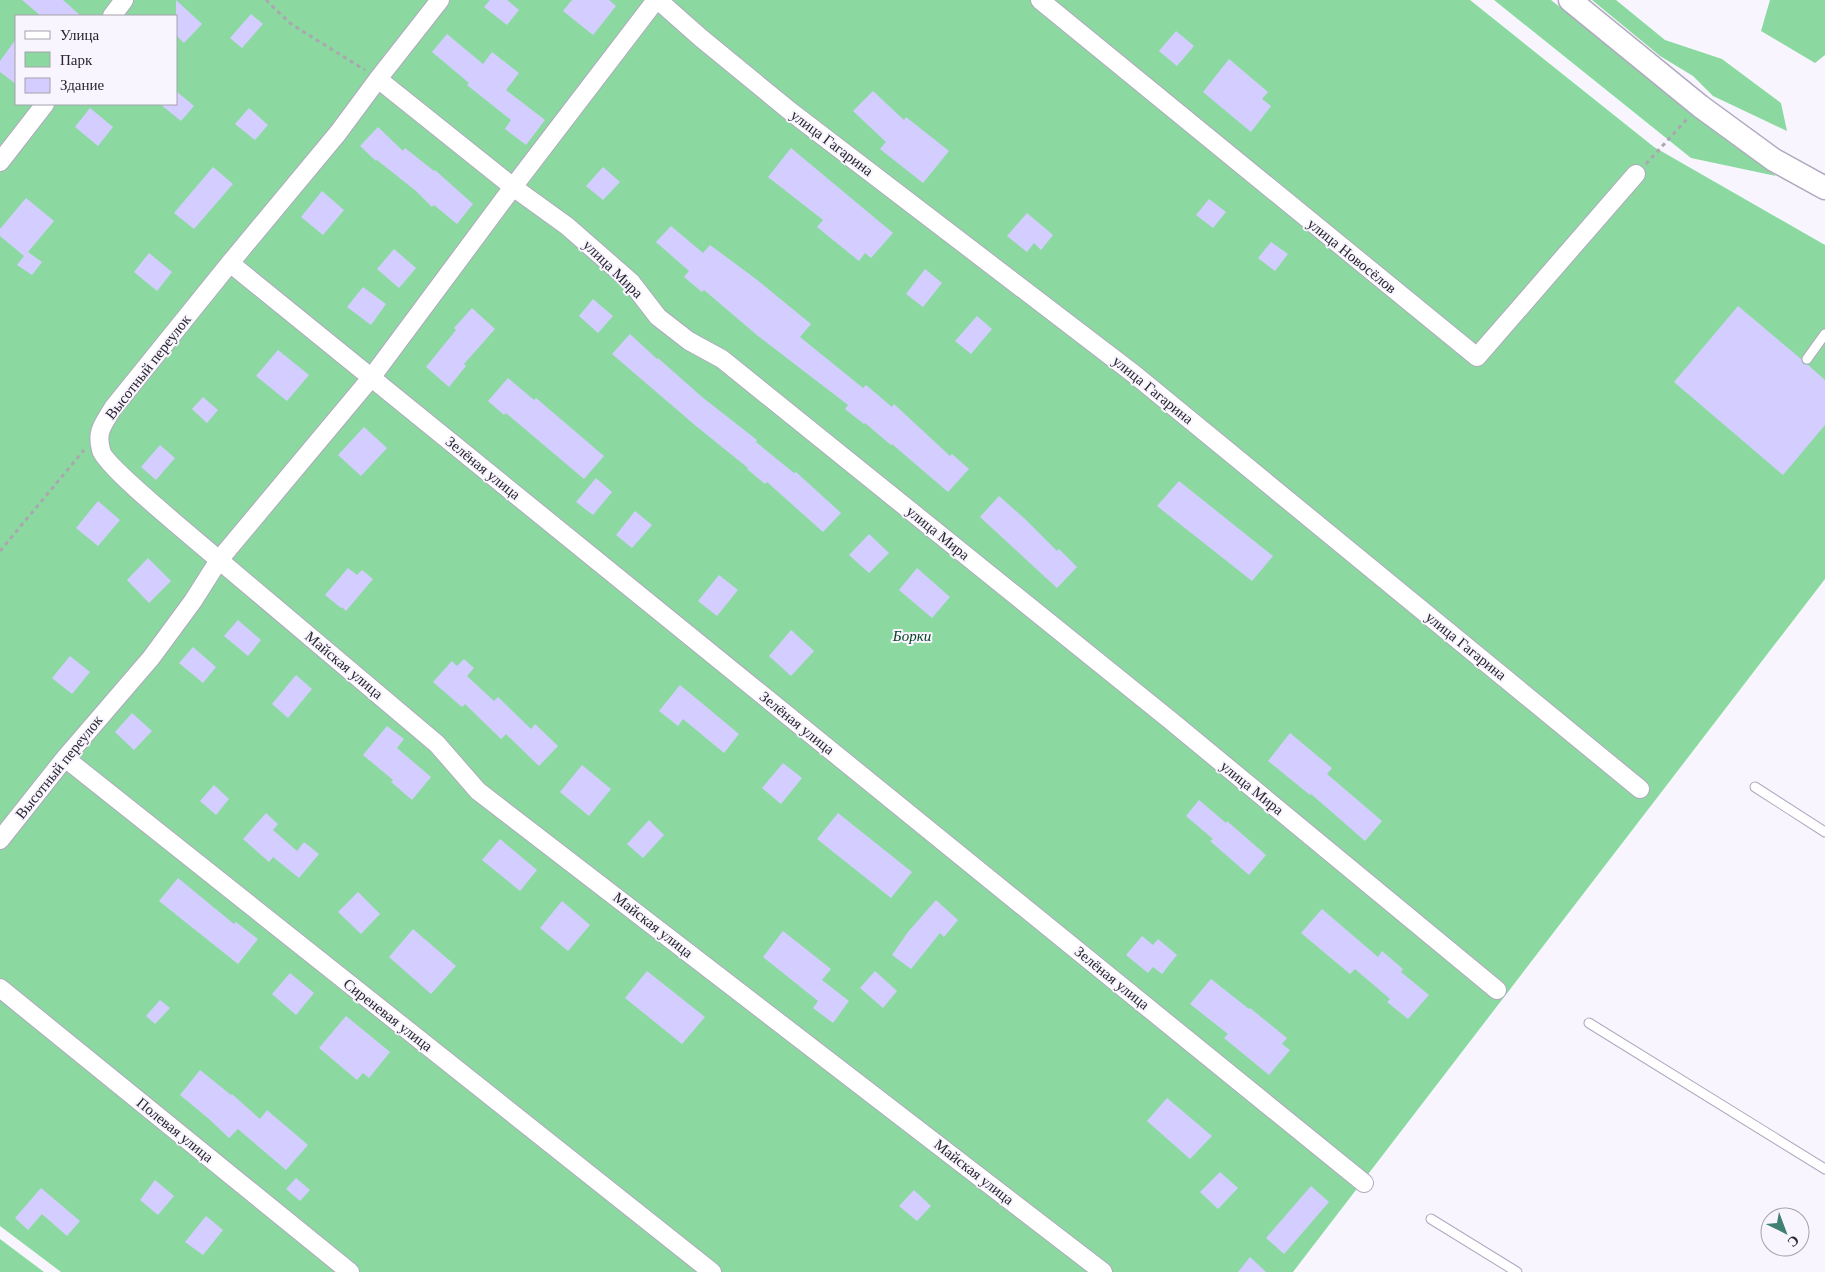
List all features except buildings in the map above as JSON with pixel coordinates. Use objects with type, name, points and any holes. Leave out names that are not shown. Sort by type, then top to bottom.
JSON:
[{"type":"street","points":[[113,15],[124,0]]},
{"type":"street","name":"Высотный переулок","points":[[0,840],[65,758],[151,658],[193,601],[219,560],[116,471],[101,453],[99,432],[113,408],[338,133],[440,0]]},
{"type":"street","points":[[219,560],[371,378],[513,187],[657,0]]},
{"type":"street","name":"улица Гагарина","points":[[657,0],[790,111],[1134,374],[1640,789]]},
{"type":"street","name":"улица Новосёлов","points":[[1040,0],[1477,357],[1636,174]]},
{"type":"street","points":[[1570,0],[1700,106],[1774,160],[1825,188]]},
{"type":"street","name":"улица Мира","points":[[378,79],[513,187],[567,226],[631,282],[658,317],[689,340],[722,359],[1170,720],[1497,990]]},
{"type":"street","points":[[0,162],[44,105]]},
{"type":"street","name":"Зелёная улица","points":[[230,263],[1364,1183]]},
{"type":"street","name":"Майская улица","points":[[219,560],[437,744],[478,791],[1103,1272]]},
{"type":"street","name":"Сиреневая улица","points":[[65,758],[712,1272]]},
{"type":"street","name":"Полевая улица","points":[[0,988],[350,1272]]},
{"type":"lane","points":[[1807,359],[1825,334]]},
{"type":"lane","points":[[1755,787],[1825,832]]},
{"type":"lane","points":[[1589,1023],[1825,1169]]},
{"type":"lane","points":[[1431,1219],[1517,1272]]},
{"type":"path","points":[[266,0],[291,24],[378,79]]},
{"type":"path","points":[[1636,174],[1700,106]]},
{"type":"path","points":[[0,551],[99,432]]},
{"type":"green space","name":"Борки","points":[[0,0],[1470,0],[1654,147],[1825,245],[1825,579],[1293,1272],[61,1272],[0,1226]]},
{"type":"green space","points":[[1494,0],[1551,0],[1776,176],[1691,158]]},
{"type":"green space","points":[[1592,0],[1616,0],[1665,40],[1722,59],[1781,103],[1787,131],[1713,96],[1693,76],[1660,56]]},
{"type":"green space","points":[[1770,0],[1825,0],[1825,55],[1815,63],[1761,31]]},
{"type":"green space","points":[[0,1239],[44,1272],[0,1272]]}]
